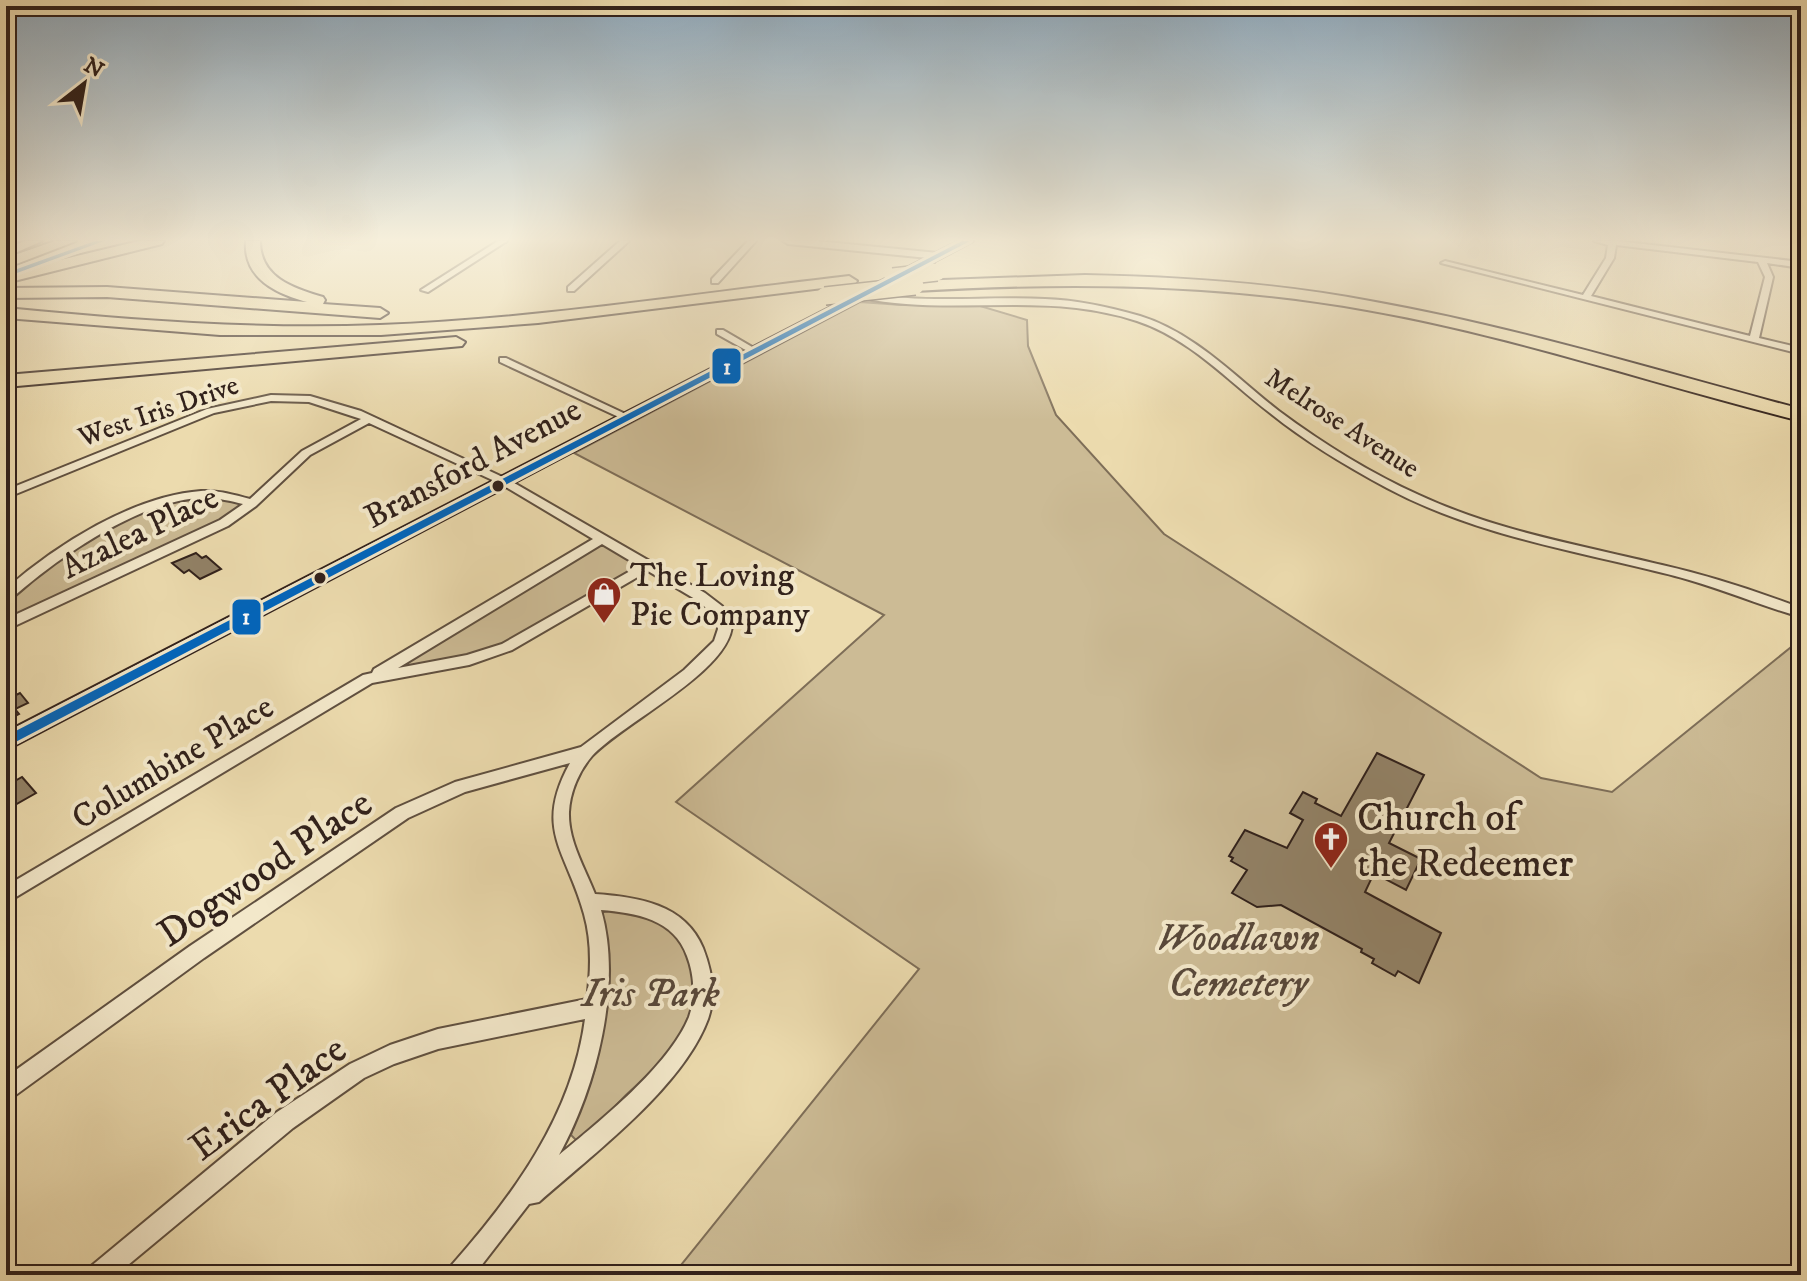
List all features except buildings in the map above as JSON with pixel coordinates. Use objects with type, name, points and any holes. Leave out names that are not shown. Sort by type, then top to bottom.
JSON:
[{"type":"highway","points":[[217,301],[357,312],[656,304]]},
{"type":"highway","points":[[323,301],[410,312]]},
{"type":"highway","points":[[6,313],[249,330],[433,327],[683,301]]},
{"type":"highway","points":[[6,381],[480,340],[786,301]]},
{"type":"highway","points":[[1338,301],[1505,335],[1801,415]]},
{"type":"highway","points":[[1398,301],[1461,312],[1801,398]]},
{"type":"highway","points":[[6,328],[172,340],[295,342],[410,338],[598,324]]},
{"type":"highway","points":[[6,369],[151,367]]},
{"type":"main road","name":"Bransford Avenue","points":[[6,742],[854,301]]},
{"type":"street","name":"Melrose Avenue","points":[[894,301],[1045,301],[1094,308],[1144,321],[1194,344],[1259,400],[1296,426],[1392,486],[1432,506],[1550,544],[1727,587],[1801,613]]},
{"type":"street","points":[[1601,301],[1801,351]]},
{"type":"street","points":[[1754,338],[1763,301]]},
{"type":"street","points":[[720,332],[754,351]]},
{"type":"street","points":[[503,360],[627,417]]},
{"type":"street","name":"West Iris Drive","points":[[6,494],[190,418],[242,402],[302,398],[331,403],[368,419],[505,482],[714,606],[725,623],[724,636],[718,647],[701,664],[586,752]]},
{"type":"street","name":"Azalea Place","points":[[6,625],[224,523],[252,503],[298,458],[368,419]]},
{"type":"street","name":"Azalea Place","points":[[6,596],[62,551],[163,503],[203,494],[252,503]]},
{"type":"street","name":"Columbine Place","points":[[6,895],[602,539]]},
{"type":"street","name":"Columbine Place","points":[[368,679],[469,660],[507,647],[648,566]]},
{"type":"street","points":[[513,1210],[556,1144],[569,1113],[587,1060],[596,1007],[599,944],[589,901],[567,852],[560,821],[565,788],[586,752]]},
{"type":"street","name":"Dogwood Place","points":[[6,1090],[197,952],[395,817],[461,787],[586,752]]},
{"type":"street","points":[[458,1275],[513,1210],[665,1069],[685,1044],[702,1007],[701,968],[695,948],[684,930],[664,915],[647,908],[589,901]]},
{"type":"street","name":"Erica Place","points":[[98,1275],[285,1120],[357,1071],[429,1041],[596,1007]]},
{"type":"green space","name":"Woodlawn Cemetery","points":[[860,302],[901,305],[970,303],[1027,320],[1028,346],[1056,415],[1164,534],[1541,778],[1612,792],[1801,639],[1801,1275],[673,1275],[919,969],[676,802],[884,615],[574,453]]},
{"type":"green space","points":[[198,495],[252,503],[240,513],[6,625],[6,596],[50,559],[147,509]]},
{"type":"green space","points":[[602,539],[648,566],[507,647],[368,679]]},
{"type":"green space","name":"Iris Park","points":[[605,910],[648,917],[674,933],[690,959],[695,979],[694,999],[680,1035],[655,1067],[590,1131],[576,1140],[571,1135],[593,1074],[603,1027],[605,972],[601,916]]},
{"type":"transit line","name":"1","points":[[6,742],[852,301]]},
{"type":"place","name":"The Loving Pie Company","points":[[604,625]]},
{"type":"place","name":"Church of the Redeemer","points":[[1331,870]]}]
